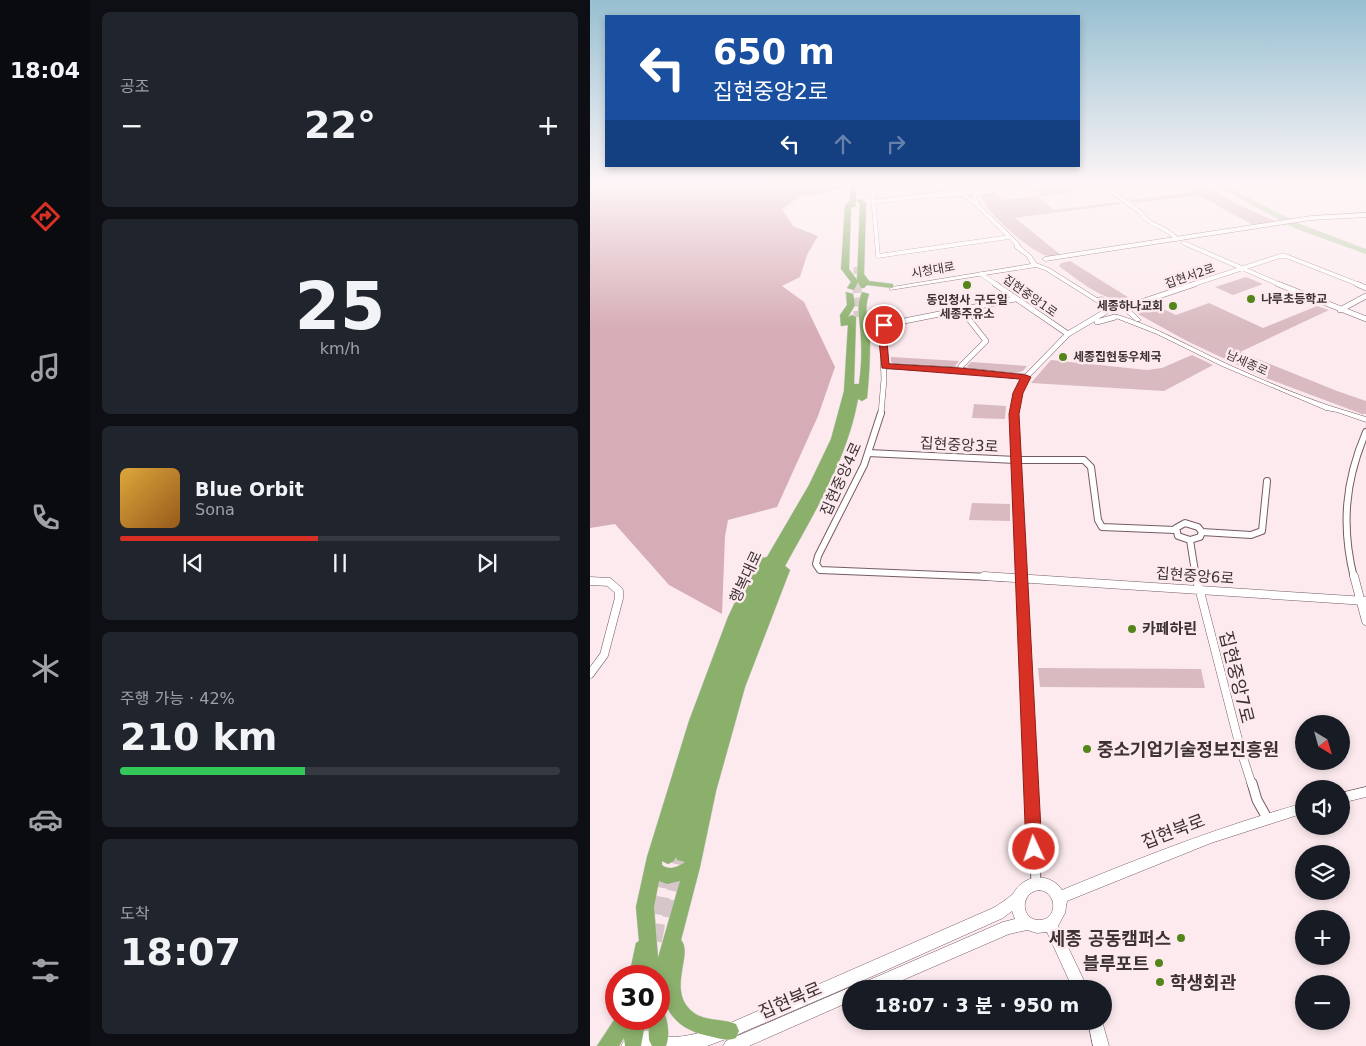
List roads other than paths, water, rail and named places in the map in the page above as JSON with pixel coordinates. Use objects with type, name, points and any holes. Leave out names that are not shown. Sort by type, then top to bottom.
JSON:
[{"type":"highway","points":[[851,232],[854,267],[866,290],[861,306],[854,316]]},
{"type":"highway","points":[[859,232],[854,267],[866,283],[891,287]]},
{"type":"highway","points":[[819,484],[842,457],[859,411],[865,374],[851,305],[850,281],[844,273],[854,267]]},
{"type":"highway","points":[[849,291],[858,296],[866,290],[891,287]]},
{"type":"highway","points":[[854,316],[869,298],[891,287]]},
{"type":"highway","name":"행복대로","points":[[668,856],[708,712],[731,652],[785,544],[819,484],[836,439],[849,391],[854,316]]},
{"type":"highway","points":[[664,965],[688,866],[738,687],[782,578],[785,544]]},
{"type":"highway","points":[[639,965],[645,907],[653,868],[696,721],[734,616],[753,577],[785,544]]},
{"type":"highway","points":[[653,868],[658,875],[668,877],[684,872],[688,866]]},
{"type":"highway","points":[[688,866],[689,895],[673,961],[671,979],[673,997],[676,1005],[688,1020],[735,1039]]},
{"type":"highway","points":[[645,907],[649,955],[648,965]]},
{"type":"highway","points":[[607,1046],[618,1030]]},
{"type":"highway","points":[[631,1044],[634,1030]]},
{"type":"highway","points":[[659,1030],[662,1044]]},
{"type":"street","points":[[876,232],[878,256],[881,257],[1009,237]]},
{"type":"street","points":[[1004,232],[1017,244],[1017,247],[1035,263],[1098,301],[1106,310]]},
{"type":"street","points":[[1171,232],[1181,241],[1243,269],[1366,319]]},
{"type":"street","points":[[1174,232],[1194,240],[1215,256]]},
{"type":"street","points":[[1181,241],[1188,237],[1227,232]]},
{"type":"street","points":[[1035,263],[1238,232]]},
{"type":"street","points":[[1017,244],[1023,245],[1047,261],[1082,288],[1116,306]]},
{"type":"street","name":"집현서2로","points":[[1116,306],[1135,304],[1286,256],[1366,288]]},
{"type":"street","name":"시청대로","points":[[891,287],[981,274],[1035,263]]},
{"type":"street","name":"시청대로","points":[[891,287],[1035,263]]},
{"type":"street","name":"집현중앙1로","points":[[981,274],[1066,337]]},
{"type":"street","name":"집현서2로","points":[[1129,312],[1161,296]]},
{"type":"street","points":[[1340,310],[1366,296]]},
{"type":"street","name":"집현중앙4로","points":[[1015,299],[884,325],[882,331],[885,366],[882,409],[868,453],[818,556],[816,564],[820,570],[1022,578]]},
{"type":"street","points":[[1036,884],[1015,404],[1026,377],[1066,337],[1106,310],[1116,306]]},
{"type":"street","name":"남세종로","points":[[1116,306],[1129,312],[1159,333]]},
{"type":"street","points":[[960,370],[961,366],[986,341],[961,309]]},
{"type":"street","name":"남세종로","points":[[1106,310],[1117,317],[1159,333],[1224,365],[1329,408],[1335,413],[1364,421]]},
{"type":"street","points":[[1066,337],[1100,320],[1117,317],[1129,312]]},
{"type":"street","points":[[885,366],[960,370],[1026,377]]},
{"type":"street","points":[[1364,421],[1366,432],[1353,462],[1345,508],[1350,564],[1363,601],[1366,620]]},
{"type":"street","name":"집현중앙3로","points":[[868,453],[1016,460],[1084,460],[1091,467],[1098,520],[1102,527],[1175,530]]},
{"type":"street","points":[[1202,532],[1200,537],[1190,540],[1178,536],[1175,530],[1178,525],[1190,524],[1198,527],[1202,532],[1252,535],[1262,531],[1267,481]]},
{"type":"street","name":"집현중앙7로","points":[[1190,540],[1198,590],[1241,751],[1257,800],[1267,818]]},
{"type":"street","name":"집현중앙6로","points":[[1022,578],[1363,601]]},
{"type":"street","points":[[590,580],[609,582],[619,591],[619,598],[601,663],[590,674]]},
{"type":"street","points":[[1350,796],[1366,792]]},
{"type":"street","name":"집현북로","points":[[1059,898],[1177,849],[1267,818],[1295,810]]},
{"type":"street","points":[[631,1044],[648,1037],[662,1044],[735,1039],[989,917],[1018,898],[1026,888],[1036,884],[1053,889],[1059,898],[1060,914],[1050,924],[1035,926],[1028,923],[1019,912],[1018,898]]},
{"type":"street","points":[[885,980],[1008,927],[1028,923]]},
{"type":"street","points":[[1050,924],[1077,980]]},
{"type":"street","name":"집현북로","points":[[735,1039],[842,997]]},
{"type":"street","points":[[1097,1030],[1101,1046]]},
{"type":"waterway","points":[[1312,232],[1366,252]]},
{"type":"tunnel","points":[[857,267],[857,284]]},
{"type":"tunnel","points":[[857,284],[858,317]]},
{"type":"tunnel","points":[[671,918],[683,855]]},
{"type":"tunnel","points":[[653,941],[668,856]]},
{"type":"tunnel","points":[[647,1046],[650,1030]]},
{"type":"place","name":"동인청사 구도일 세종주유소","points":[[967,285]]},
{"type":"place","name":"나루초등학교","points":[[1251,299]]},
{"type":"place","name":"세종하나교회","points":[[1173,306]]},
{"type":"place","name":"세종집현동우체국","points":[[1063,357]]},
{"type":"place","name":"카페하린","points":[[1132,629]]},
{"type":"place","name":"중소기업기술정보진흥원","points":[[1087,749]]},
{"type":"place","name":"세종 공동캠퍼스","points":[[1181,938]]},
{"type":"place","name":"블루포트","points":[[1159,963]]},
{"type":"place","name":"학생회관","points":[[1160,982]]}]
